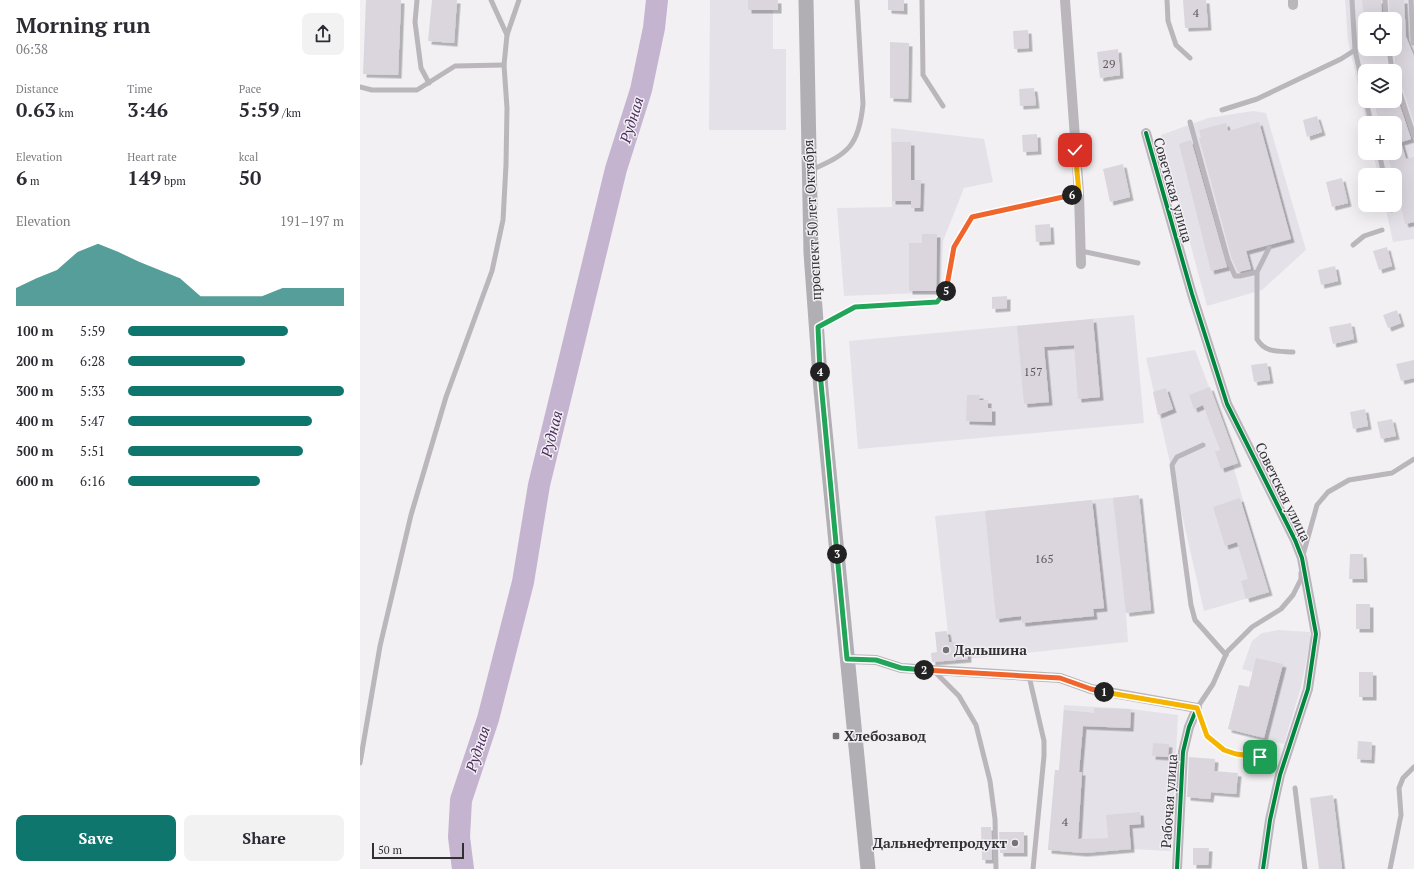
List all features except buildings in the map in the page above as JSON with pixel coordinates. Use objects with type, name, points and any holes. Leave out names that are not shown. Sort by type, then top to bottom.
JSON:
[{"type":"main road","name":"проспект 50 лет Октября","points":[[806,0],[808,172],[811,253],[818,327],[821,390],[868,869]]},
{"type":"street","points":[[1065,0],[1079,193],[1081,264]]},
{"type":"street","name":"Советская улица","points":[[1146,133],[1192,294],[1227,404],[1296,540],[1302,558],[1316,634],[1308,689],[1280,775],[1270,820],[1263,869]]},
{"type":"street","points":[[847,659],[876,660],[901,668],[1060,678],[1091,689],[1197,708]]},
{"type":"street","name":"Рабочая улица","points":[[1177,869],[1183,752],[1189,727],[1197,708]]},
{"type":"lane","points":[[418,0],[415,22],[421,68],[429,83]]},
{"type":"lane","points":[[491,0],[507,36]]},
{"type":"lane","points":[[360,763],[380,646],[411,515],[446,397],[492,271],[503,220],[507,108],[504,65],[507,36],[519,0]]},
{"type":"lane","points":[[808,172],[837,158],[850,146],[854,142],[861,121],[863,104],[857,0]]},
{"type":"lane","points":[[922,0],[923,75],[943,106]]},
{"type":"lane","points":[[1167,0],[1168,21],[1176,45],[1190,58]]},
{"type":"lane","points":[[1352,0],[1355,50],[1360,64]]},
{"type":"lane","points":[[1385,0],[1386,12]]},
{"type":"lane","points":[[1411,0],[1414,43]]},
{"type":"lane","points":[[1222,110],[1257,99],[1341,59],[1355,50]]},
{"type":"lane","points":[[360,87],[372,90],[417,90],[455,66],[504,65]]},
{"type":"lane","points":[[1402,99],[1414,136]]},
{"type":"lane","points":[[1190,122],[1228,260],[1235,276],[1258,272]]},
{"type":"lane","points":[[818,327],[855,307],[937,302],[946,294],[954,247],[972,217],[1079,193]]},
{"type":"lane","points":[[1353,245],[1364,236],[1382,230]]},
{"type":"lane","points":[[1269,248],[1258,272],[1257,338],[1260,346],[1269,350],[1293,352]]},
{"type":"lane","points":[[1081,251],[1138,263]]},
{"type":"lane","points":[[1203,445],[1177,457],[1172,465],[1190,605],[1195,620],[1226,655]]},
{"type":"lane","points":[[1260,757],[1236,754],[1224,750],[1207,736],[1197,708],[1213,684],[1226,655],[1252,626],[1281,609],[1293,595],[1300,579],[1302,558],[1317,505],[1328,492],[1349,480],[1392,473],[1414,459]]},
{"type":"lane","points":[[933,670],[959,696],[976,725],[990,781],[995,819],[996,869]]},
{"type":"lane","points":[[1029,676],[1044,748],[1033,869]]},
{"type":"lane","points":[[1390,869],[1401,815],[1399,788],[1403,778],[1414,766]]},
{"type":"lane","points":[[1295,788],[1305,869]]},
{"type":"shaded area","points":[[710,0],[748,0],[748,10],[773,10],[773,49],[786,49],[786,130],[709,130]]},
{"type":"shaded area","points":[[1345,0],[1414,0],[1414,239],[1393,242],[1387,212],[1402,212],[1402,168],[1376,168],[1375,160],[1402,160],[1402,116],[1364,116],[1363,108],[1402,108],[1402,64],[1358,64],[1358,86],[1348,40]]},
{"type":"shaded area","points":[[1253,111],[1266,113],[1306,250],[1262,290],[1207,306],[1161,135],[1208,118]]},
{"type":"shaded area","points":[[891,128],[984,139],[993,182],[964,188],[943,241],[941,292],[844,296],[837,208],[892,207]]},
{"type":"shaded area","points":[[1134,315],[1144,423],[858,449],[849,341]]},
{"type":"shaded area","points":[[1195,350],[1238,463],[1233,465],[1269,592],[1204,611],[1146,358]]},
{"type":"shaded area","points":[[1139,495],[1151,610],[1126,613],[1128,642],[968,659],[967,648],[957,649],[956,642],[949,642],[935,516]]},
{"type":"shaded area","points":[[1278,630],[1310,632],[1310,642],[1301,687],[1284,744],[1228,729],[1239,685],[1249,687],[1253,672],[1242,669],[1252,641],[1262,633]]},
{"type":"shaded area","points":[[1064,705],[1131,709],[1178,715],[1171,851],[1131,849],[1083,853],[1048,850],[1055,770],[1059,770]]},
{"type":"waterway","name":"Рудная","points":[[463,869],[459,837],[461,800],[488,719],[523,582],[539,485],[616,169],[641,90],[654,28],[657,0]]},
{"type":"cycle path","points":[[1146,133],[1192,294],[1227,404],[1295,540],[1302,558],[1316,634],[1308,689],[1280,775],[1270,820],[1263,869]]},
{"type":"cycle path","points":[[847,659],[876,660],[901,668],[1060,678],[1091,689],[1197,708],[1189,727],[1183,752],[1177,869]]},
{"type":"place","name":"Дальшина","points":[[946,650]]},
{"type":"place","name":"Хлебозавод","points":[[836,736]]},
{"type":"place","name":"Дальнефтепродукт","points":[[1015,843]]},
{"type":"route","points":[[1075,150],[1079,193],[972,217],[954,247],[946,294],[937,302],[855,307],[818,327],[821,390],[847,659],[876,660],[901,668],[1060,678],[1091,689],[1197,708],[1207,736],[1224,750],[1236,754],[1260,757]]}]
